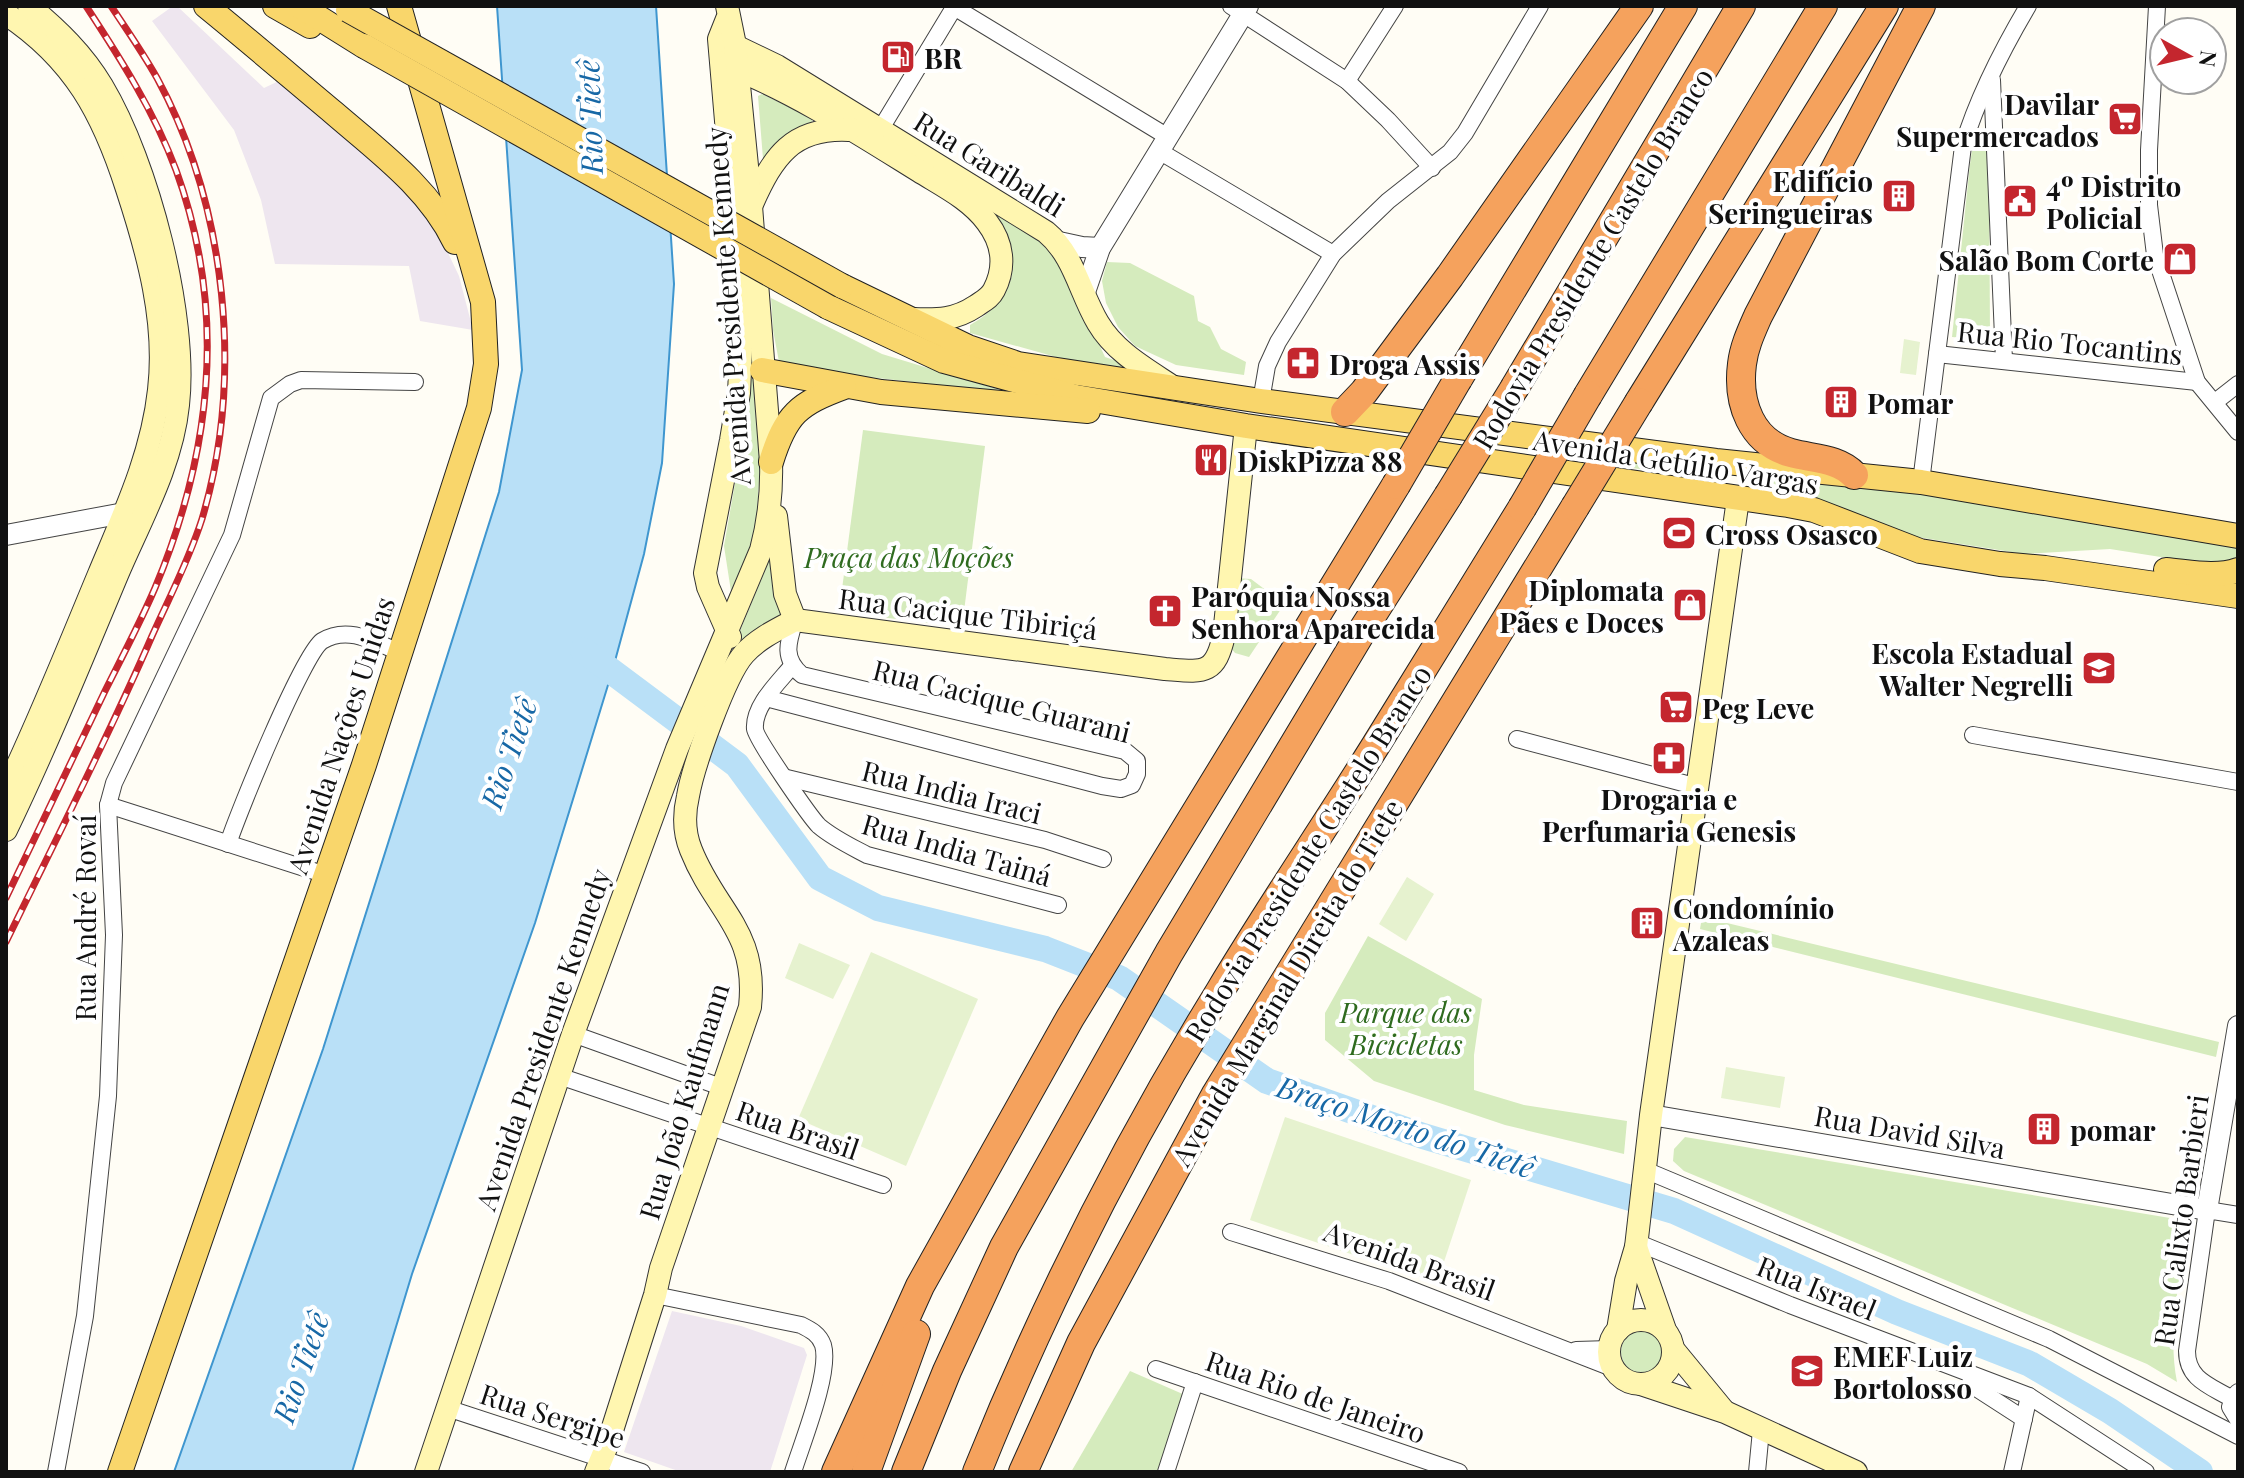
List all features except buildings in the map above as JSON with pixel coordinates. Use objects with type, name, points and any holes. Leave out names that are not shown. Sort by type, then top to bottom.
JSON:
[{"type":"highway","points":[[1345,412],[1364,392],[1450,276],[1639,6]]},
{"type":"highway","points":[[836,1472],[920,1286],[1070,1018],[1396,485],[1683,6]]},
{"type":"highway","name":"Rodovia Presidente Castelo Branco","points":[[906,1472],[947,1371],[1004,1247],[1169,953],[1362,631],[1515,387],[1741,6]]},
{"type":"highway","name":"Rodovia Presidente Castelo Branco","points":[[977,1472],[1012,1384],[1098,1207],[1170,1074],[1522,508],[1823,6]]},
{"type":"highway","name":"Avenida Marginal Direita do Tiete","points":[[1023,1472],[1081,1343],[1216,1094],[1884,6]]},
{"type":"highway","points":[[1854,475],[1845,465],[1788,452],[1760,438],[1748,414],[1741,365],[1758,316],[1921,6]]},
{"type":"highway","points":[[866,1472],[920,1321],[920,1286]]},
{"type":"main road","points":[[6,790],[135,510],[166,455],[178,405],[179,342],[169,278],[144,187],[103,87],[73,44],[29,6]]},
{"type":"main road","points":[[206,6],[393,165],[432,203],[444,219],[483,302]]},
{"type":"main road","points":[[275,6],[317,30],[343,16]]},
{"type":"main road","points":[[300,6],[343,16]]},
{"type":"main road","name":"Avenida Nações Unidas","points":[[120,1472],[326,875],[479,408],[486,364],[483,302],[399,6]]},
{"type":"main road","name":"Avenida Presidente Kennedy","points":[[727,12],[741,350],[739,393],[705,573],[708,587],[732,640],[737,666]]},
{"type":"main road","points":[[6,14],[54,53],[84,89],[104,126],[141,231],[152,279],[159,327],[160,388],[135,510],[65,701],[6,830]]},
{"type":"main road","name":"Avenida Getúlio Vargas","points":[[343,16],[364,46],[828,307],[944,361],[1076,397],[1246,426],[1814,510],[1920,551],[2238,596]]},
{"type":"main road","name":"Avenida Getúlio Vargas","points":[[343,16],[842,286],[968,347],[1018,364],[1178,390],[1716,461],[1921,482],[2238,536]]},
{"type":"main road","name":"Rua Garibaldi","points":[[727,42],[777,66],[1059,242],[1098,324],[1114,345],[1178,390]]},
{"type":"main road","name":"Rua Garibaldi","points":[[729,67],[854,131],[971,204],[987,222],[999,242],[1002,262],[1000,279],[992,295],[957,317],[908,319]]},
{"type":"main road","name":"Avenida Presidente Kennedy","points":[[426,1472],[573,1034],[677,749],[761,550],[772,497],[771,462],[751,206],[729,67]]},
{"type":"main road","points":[[751,206],[764,177],[779,155],[798,138],[829,129],[854,131]]},
{"type":"main road","points":[[393,165],[416,168],[426,164],[439,145]]},
{"type":"main road","points":[[741,350],[762,370],[844,387],[1089,412],[1138,407]]},
{"type":"main road","points":[[771,462],[780,432],[794,413],[803,405],[844,387]]},
{"type":"main road","name":"Rua Cacique Tibiriçá","points":[[737,666],[755,644],[795,620],[1165,669],[1190,671],[1208,668],[1216,662],[1224,635],[1246,426]]},
{"type":"main road","points":[[772,497],[785,594],[795,620]]},
{"type":"main road","points":[[1738,499],[1651,1115],[1637,1239],[1614,1350],[1622,1377],[1725,1412],[1856,1472]]},
{"type":"main road","points":[[2045,568],[2072,562],[2215,574],[2238,570]]},
{"type":"main road","name":"Rua João Kaufmann","points":[[598,1465],[608,1443],[661,1268],[750,1007],[752,981],[749,959],[742,940],[700,872],[689,847],[685,822],[692,776],[737,666]]},
{"type":"main road","points":[[1637,1239],[1669,1339],[1668,1369],[1652,1382],[1641,1384]]},
{"type":"main road","points":[[1614,1350],[1626,1324],[1646,1320],[1669,1339],[1725,1412]]},
{"type":"street","points":[[880,130],[954,6],[1333,254]]},
{"type":"street","points":[[1347,81],[1395,6]]},
{"type":"street","points":[[1261,401],[1267,366],[1278,342],[1333,254],[1388,201],[1450,152],[1465,133],[1540,6]]},
{"type":"street","points":[[1921,482],[1963,146],[1991,74],[2028,6]]},
{"type":"street","points":[[2157,6],[2149,150],[2149,205],[2155,255],[2197,382],[2238,432]]},
{"type":"street","points":[[1084,295],[1100,248],[1241,9],[1347,81],[1432,168]]},
{"type":"street","points":[[1991,74],[2004,360]]},
{"type":"street","points":[[1059,242],[1100,248]]},
{"type":"street","name":"Rua Rio Tocantins","points":[[1937,354],[2197,382]]},
{"type":"street","name":"Rua André Rovaí","points":[[56,1472],[85,1316],[108,1096],[114,935],[108,805],[126,753],[232,535],[271,398],[301,380],[415,382]]},
{"type":"street","points":[[2215,402],[2238,384]]},
{"type":"street","points":[[6,535],[135,510]]},
{"type":"street","points":[[766,698],[792,666],[789,641],[795,620]]},
{"type":"street","points":[[228,844],[276,728],[306,663],[320,642],[351,635],[399,652]]},
{"type":"street","name":"Rua Cacique Guarani","points":[[766,698],[1102,786],[1121,789],[1132,785],[1137,774],[1137,761],[1125,751],[818,680],[802,675],[792,666]]},
{"type":"street","name":"Rua India Tainá","points":[[766,698],[755,730],[763,747],[818,824],[842,842],[867,855],[1058,905]]},
{"type":"street","points":[[1973,735],[2238,782]]},
{"type":"street","points":[[1517,739],[1698,787]]},
{"type":"street","name":"Rua India Iraci","points":[[787,778],[1045,840],[1103,859]]},
{"type":"street","points":[[108,805],[326,875]]},
{"type":"street","name":"Rua Calixto Barbieri","points":[[2235,1396],[2191,1374],[2187,1362],[2207,1210],[2238,1026]]},
{"type":"street","name":"Rua Brasil","points":[[573,1034],[721,1087]]},
{"type":"street","name":"Rua Brasil","points":[[559,1076],[883,1185]]},
{"type":"street","name":"Rua David Silva","points":[[1651,1115],[2207,1210]]},
{"type":"street","points":[[1644,1177],[2049,1339],[2238,1436]]},
{"type":"street","points":[[2207,1210],[2238,1215]]},
{"type":"street","name":"Avenida Brasil","points":[[1231,1232],[1389,1281],[1567,1351],[1614,1350]]},
{"type":"street","name":"Rua Israel","points":[[1637,1239],[1790,1305],[2029,1396],[2146,1472]]},
{"type":"street","points":[[655,1295],[801,1325],[816,1332],[825,1360],[823,1373],[793,1472]]},
{"type":"street","name":"Rua Rio de Janeiro","points":[[1156,1369],[1459,1472]]},
{"type":"street","points":[[1969,1374],[1976,1388],[2024,1419]]},
{"type":"street","points":[[1166,1472],[1195,1382]]},
{"type":"street","points":[[2012,1472],[2029,1396]]},
{"type":"street","points":[[2235,1396],[2232,1413],[2238,1420]]},
{"type":"street","name":"Rua Sergipe","points":[[447,1408],[598,1465],[642,1472]]},
{"type":"street","points":[[1757,1472],[1761,1430]]},
{"type":"shaded area","points":[[177,6],[264,88],[283,79],[429,213],[459,276],[473,330],[420,321],[409,266],[275,264],[261,200],[234,130],[152,21]]},
{"type":"shaded area","points":[[672,1311],[741,1326],[804,1348],[807,1355],[770,1472],[681,1472],[624,1452]]},
{"type":"green space","points":[[762,94],[812,118],[812,123],[787,137],[767,159],[763,159],[758,96]]},
{"type":"green space","points":[[1979,131],[1986,133],[1989,139],[1990,340],[1952,337],[1970,164],[1973,143]]},
{"type":"green space","points":[[998,212],[1048,246],[1065,270],[1105,357],[1123,363],[1123,369],[1056,357],[970,333],[970,325],[997,303],[1011,277],[1011,247],[995,216]]},
{"type":"green space","points":[[1107,262],[1130,263],[1194,296],[1198,321],[1210,327],[1221,349],[1246,362],[1244,375],[1176,365],[1135,346],[1118,327],[1106,303],[1102,281]]},
{"type":"green space","points":[[771,298],[882,354],[1010,393],[780,367]]},
{"type":"green space","points":[[1904,339],[1920,342],[1916,375],[1900,373]]},
{"type":"green space","points":[[748,376],[757,383],[760,468],[755,542],[732,598],[724,546],[744,432]]},
{"type":"green space","name":"Praça das Moções","points":[[863,430],[985,446],[962,627],[839,612]]},
{"type":"green space","points":[[1633,458],[1703,466],[1701,477],[1632,468]]},
{"type":"green space","points":[[1749,471],[1960,495],[2235,545],[2238,560],[2224,567],[2110,549],[2024,554],[1898,534],[1803,492],[1747,482]]},
{"type":"green space","points":[[770,557],[785,617],[743,643],[740,631]]},
{"type":"green space","points":[[1236,578],[1251,579],[1263,588],[1287,590],[1285,603],[1249,657],[1235,653],[1227,643]]},
{"type":"green space","points":[[1407,877],[1434,894],[1406,941],[1379,924]]},
{"type":"green space","points":[[1702,917],[2219,1042],[2216,1057],[1700,929]]},
{"type":"green space","name":"Parque das Bicicletas","points":[[1368,936],[1482,999],[1474,1055],[1474,1090],[1524,1105],[1627,1121],[1624,1154],[1505,1125],[1374,1081],[1325,1040],[1325,1013]]},
{"type":"green space","points":[[799,943],[850,965],[833,999],[785,978]]},
{"type":"green space","points":[[871,952],[978,999],[906,1166],[798,1119]]},
{"type":"green space","points":[[1726,1067],[1785,1077],[1780,1108],[1721,1098]]},
{"type":"green space","points":[[1285,1117],[1471,1180],[1437,1283],[1250,1220]]},
{"type":"green space","points":[[1685,1137],[2182,1220],[2188,1227],[2174,1324],[2177,1382],[2147,1364],[1684,1171],[1673,1161],[1674,1149]]},
{"type":"green space","points":[[1643,1330],[1659,1336],[1665,1352],[1659,1368],[1643,1374],[1627,1368],[1621,1352],[1627,1336]]},
{"type":"green space","points":[[1130,1371],[1185,1395],[1157,1472],[1071,1472]]},
{"type":"water","name":"Rio Tietê","points":[[497,6],[656,6],[674,284],[662,463],[644,554],[612,672],[535,923],[412,1274],[352,1472],[174,1472],[323,1049],[499,492],[522,370]]},
{"type":"waterway","name":"Braço Morto do Tietê","points":[[583,650],[737,765],[820,878],[878,908],[1045,949],[1119,978],[1267,1081],[1423,1136],[1674,1211],[1897,1312],[2030,1364],[2110,1411],[2200,1472]]},
{"type":"railway","points":[[6,898],[155,588],[190,485],[206,380],[207,328],[202,275],[192,223],[176,170],[147,106],[86,6]]},
{"type":"railway","points":[[6,942],[117,713],[191,549],[215,465],[223,409],[225,352],[222,294],[213,237],[199,182],[181,128],[157,78],[111,6]]},
{"type":"place","name":"BR","points":[[898,57]]},
{"type":"place","name":"Davilar Supermercados","points":[[2125,119]]},
{"type":"place","name":"Edifício Seringueiras","points":[[1899,196]]},
{"type":"place","name":"4º Distrito Policial","points":[[2020,201]]},
{"type":"place","name":"Salão Bom Corte","points":[[2180,259]]},
{"type":"place","name":"Droga Assis","points":[[1303,363]]},
{"type":"place","name":"Pomar","points":[[1841,402]]},
{"type":"place","name":"DiskPizza 88","points":[[1211,460]]},
{"type":"place","name":"Cross Osasco","points":[[1679,533]]},
{"type":"place","name":"Diplomata Pães e Doces","points":[[1690,605]]},
{"type":"place","name":"Paróquia Nossa Senhora Aparecida","points":[[1165,611]]},
{"type":"place","name":"Escola Estadual Walter Negrelli","points":[[2099,668]]},
{"type":"place","name":"Peg Leve","points":[[1676,707]]},
{"type":"place","name":"Drogaria e Perfumaria Genesis","points":[[1669,758]]},
{"type":"place","name":"Condomínio Azaleas","points":[[1647,923]]},
{"type":"place","name":"pomar","points":[[2044,1129]]},
{"type":"place","name":"EMEF Luiz Bortolosso","points":[[1807,1371]]}]
